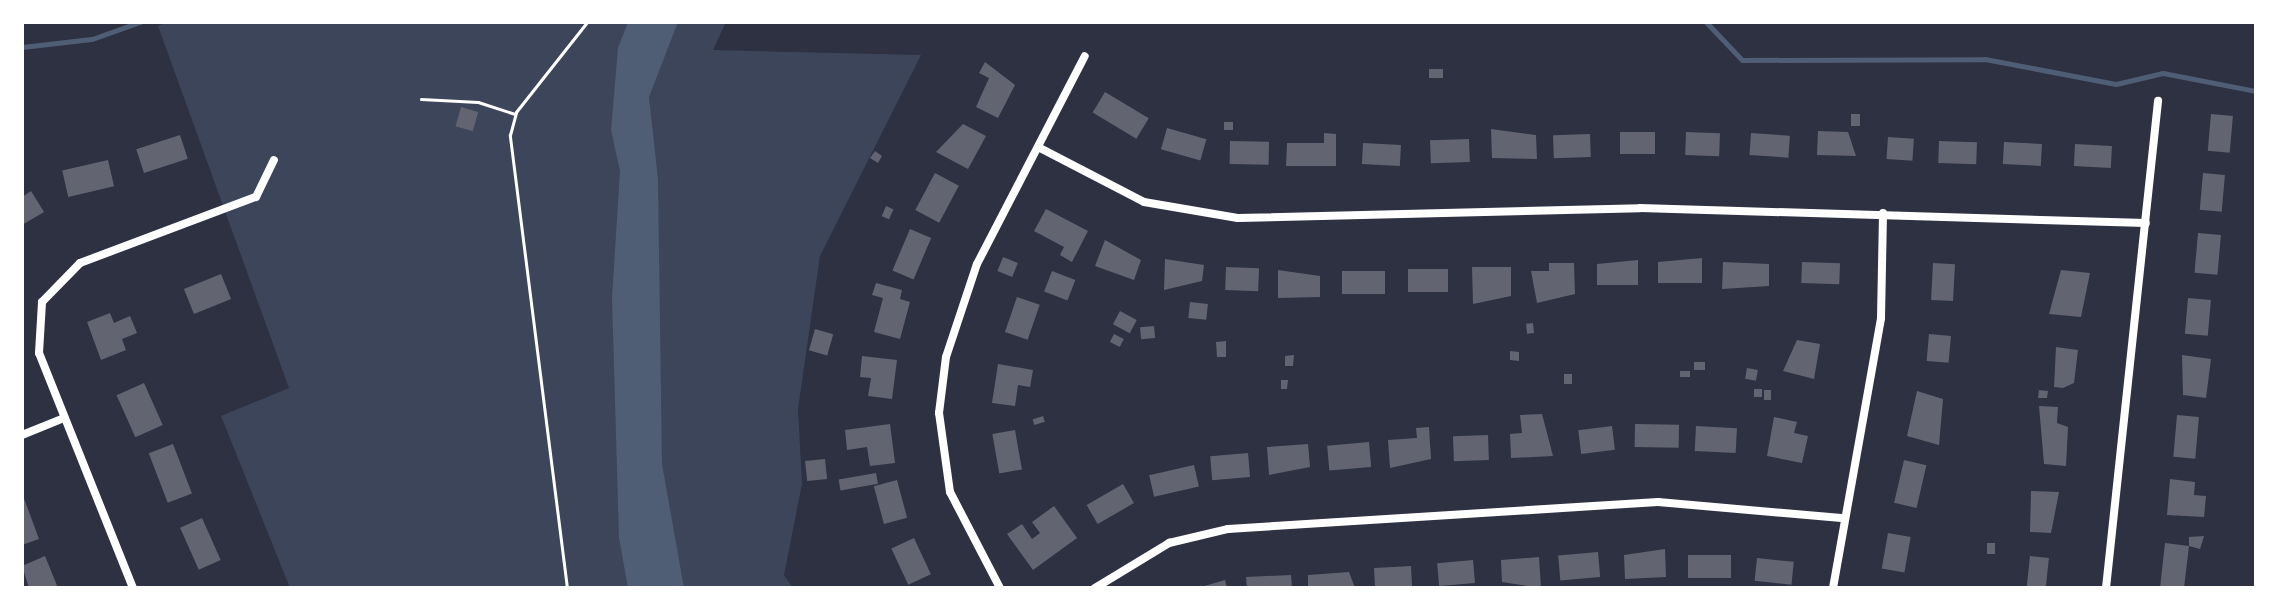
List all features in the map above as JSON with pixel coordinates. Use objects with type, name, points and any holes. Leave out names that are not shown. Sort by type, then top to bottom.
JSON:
[{"type":"street","points":[[1000,588],[950,492],[939,400],[970,279],[1085,56]]},
{"type":"street","points":[[2106,588],[2158,101]]},
{"type":"street","points":[[1038,147],[1144,202],[1224,217],[1640,208],[2146,223]]},
{"type":"street","points":[[133,588],[36,340],[52,285],[80,263],[256,197],[274,160]]},
{"type":"street","points":[[1833,588],[1841,518],[1881,318],[1883,213]]},
{"type":"street","points":[[22,435],[64,418]]},
{"type":"street","points":[[1095,588],[1169,543],[1228,529],[1658,502],[1841,518]]},
{"type":"path","points":[[567,588],[510,148],[514,114],[587,22]]},
{"type":"path","points":[[421,99],[478,102],[514,114]]},
{"type":"shaded area","points":[[167,22],[726,22],[713,50],[921,55],[820,256],[798,409],[802,484],[784,575],[793,588],[290,588],[221,416],[289,388],[158,26]]},
{"type":"shaded area","points":[[628,22],[678,22],[649,97],[658,179],[662,464],[684,588],[628,588],[619,538],[612,298],[620,171],[611,130],[618,48]]},
{"type":"building","points":[[985,62],[1015,85],[998,118],[976,107],[989,78],[979,73]]},
{"type":"building","points":[[1429,69],[1443,69],[1443,78],[1429,78]]},
{"type":"building","points":[[1105,92],[1149,118],[1136,139],[1093,113]]},
{"type":"building","points":[[461,107],[478,112],[473,131],[455,126]]},
{"type":"building","points":[[1851,114],[1860,114],[1860,126],[1851,126]]},
{"type":"building","points":[[2211,114],[2233,116],[2230,153],[2208,151]]},
{"type":"building","points":[[1224,122],[1233,122],[1233,130],[1224,130]]},
{"type":"building","points":[[963,124],[986,136],[968,169],[936,152]]},
{"type":"building","points":[[1167,128],[1206,139],[1200,160],[1161,149]]},
{"type":"building","points":[[1491,129],[1536,135],[1537,159],[1492,158]]},
{"type":"building","points":[[1818,131],[1848,132],[1856,156],[1817,155]]},
{"type":"building","points":[[1620,132],[1655,132],[1655,154],[1620,154]]},
{"type":"building","points":[[1686,132],[1720,133],[1719,156],[1685,155]]},
{"type":"building","points":[[1324,133],[1336,134],[1336,166],[1286,166],[1287,143],[1324,143]]},
{"type":"building","points":[[1751,133],[1790,136],[1788,158],[1749,155]]},
{"type":"building","points":[[1590,134],[1591,157],[1554,158],[1553,135]]},
{"type":"building","points":[[180,135],[188,159],[144,173],[136,149]]},
{"type":"building","points":[[1888,137],[1914,139],[1912,161],[1886,159]]},
{"type":"building","points":[[1469,139],[1470,162],[1431,163],[1430,140]]},
{"type":"building","points":[[1230,141],[1269,142],[1269,165],[1230,164]]},
{"type":"building","points":[[1939,141],[1977,142],[1976,164],[1938,163]]},
{"type":"building","points":[[2004,142],[2042,144],[2041,166],[2003,164]]},
{"type":"building","points":[[1363,143],[1401,145],[1400,166],[1362,164]]},
{"type":"building","points":[[2075,144],[2112,146],[2111,168],[2074,166]]},
{"type":"building","points":[[875,151],[882,156],[878,163],[870,158]]},
{"type":"building","points":[[108,160],[114,186],[68,197],[62,171]]},
{"type":"building","points":[[935,173],[959,186],[939,223],[915,210]]},
{"type":"building","points":[[2203,173],[2225,175],[2222,212],[2200,210]]},
{"type":"building","points":[[31,191],[44,212],[22,225],[22,197]]},
{"type":"building","points":[[886,206],[893,209],[889,219],[882,216]]},
{"type":"building","points":[[1046,209],[1088,231],[1072,262],[1060,255],[1064,247],[1034,231]]},
{"type":"building","points":[[910,229],[931,238],[914,279],[892,270]]},
{"type":"building","points":[[2198,233],[2221,235],[2217,275],[2195,273]]},
{"type":"building","points":[[1105,240],[1141,260],[1134,280],[1095,266]]},
{"type":"building","points":[[1003,257],[1018,263],[1012,277],[997,271]]},
{"type":"building","points":[[1702,258],[1702,283],[1658,283],[1658,262]]},
{"type":"building","points":[[1165,259],[1204,265],[1202,281],[1164,290]]},
{"type":"building","points":[[1638,260],[1638,285],[1597,285],[1597,264]]},
{"type":"building","points":[[1723,262],[1769,264],[1769,286],[1722,289]]},
{"type":"building","points":[[1802,262],[1840,263],[1839,284],[1801,283]]},
{"type":"building","points":[[1549,263],[1574,263],[1575,294],[1537,303],[1531,271],[1549,271]]},
{"type":"building","points":[[1933,263],[1955,264],[1953,301],[1931,300]]},
{"type":"building","points":[[1226,267],[1259,268],[1258,291],[1225,290]]},
{"type":"building","points":[[1472,267],[1511,267],[1511,296],[1473,304]]},
{"type":"building","points":[[1408,269],[1448,269],[1448,292],[1408,292]]},
{"type":"building","points":[[1278,270],[1320,276],[1320,297],[1278,298]]},
{"type":"building","points":[[2061,270],[2090,273],[2081,317],[2049,314]]},
{"type":"building","points":[[1052,271],[1075,280],[1067,300],[1044,292]]},
{"type":"building","points":[[1342,271],[1385,271],[1385,294],[1342,294]]},
{"type":"building","points":[[221,274],[231,299],[194,314],[184,289]]},
{"type":"building","points":[[876,283],[902,290],[900,299],[910,302],[900,339],[874,332],[883,298],[872,295]]},
{"type":"building","points":[[1017,297],[1040,305],[1028,340],[1005,332]]},
{"type":"building","points":[[2188,298],[2211,300],[2208,336],[2185,334]]},
{"type":"building","points":[[1190,302],[1208,304],[1206,320],[1188,318]]},
{"type":"building","points":[[1120,311],[1137,320],[1130,333],[1113,324]]},
{"type":"building","points":[[110,313],[114,323],[130,316],[137,333],[122,339],[126,350],[101,360],[87,322]]},
{"type":"building","points":[[1533,323],[1534,333],[1527,334],[1526,324]]},
{"type":"building","points":[[1154,326],[1155,338],[1141,339],[1140,327]]},
{"type":"building","points":[[815,329],[833,334],[827,355],[809,350]]},
{"type":"building","points":[[1114,334],[1124,339],[1120,347],[1110,342]]},
{"type":"building","points":[[1929,334],[1951,336],[1949,363],[1927,361]]},
{"type":"building","points":[[1797,340],[1820,344],[1814,379],[1783,371]]},
{"type":"building","points":[[1226,341],[1226,357],[1217,357],[1216,342]]},
{"type":"building","points":[[2056,347],[2078,350],[2074,383],[2063,388],[2054,387]]},
{"type":"building","points":[[1510,351],[1519,352],[1519,361],[1510,360]]},
{"type":"building","points":[[1294,355],[1293,366],[1285,366],[1285,356]]},
{"type":"building","points":[[2182,355],[2211,359],[2206,398],[2183,395]]},
{"type":"building","points":[[862,356],[897,360],[892,399],[868,396],[871,378],[860,377]]},
{"type":"building","points":[[1694,362],[1705,362],[1705,370],[1694,370]]},
{"type":"building","points":[[998,364],[1033,370],[1030,387],[1018,385],[1015,406],[992,403]]},
{"type":"building","points":[[1747,368],[1758,370],[1756,381],[1745,379]]},
{"type":"building","points":[[1680,371],[1690,371],[1690,377],[1680,377]]},
{"type":"building","points":[[1564,374],[1572,374],[1572,384],[1564,384]]},
{"type":"building","points":[[1281,380],[1288,380],[1287,389],[1281,389]]},
{"type":"building","points":[[144,383],[163,425],[135,437],[117,395]]},
{"type":"building","points":[[1754,389],[1762,389],[1762,397],[1754,397]]},
{"type":"building","points":[[1764,390],[1771,390],[1771,400],[1764,400]]},
{"type":"building","points":[[2039,390],[2048,391],[2047,398],[2038,398]]},
{"type":"building","points":[[1917,391],[1943,399],[1939,445],[1907,436]]},
{"type":"building","points":[[2039,406],[2058,407],[2057,423],[2068,427],[2066,466],[2044,464]]},
{"type":"building","points":[[1542,414],[1553,456],[1511,458],[1510,434],[1522,433],[1520,415]]},
{"type":"building","points":[[2177,415],[2199,417],[2195,459],[2173,457]]},
{"type":"building","points":[[1043,416],[1045,422],[1034,425],[1033,419]]},
{"type":"building","points":[[1774,417],[1797,422],[1794,433],[1808,436],[1802,463],[1767,456]]},
{"type":"building","points":[[890,424],[895,463],[870,466],[867,447],[847,450],[845,430]]},
{"type":"building","points":[[1635,424],[1679,425],[1679,448],[1635,447]]},
{"type":"building","points":[[1612,426],[1615,450],[1581,454],[1578,430]]},
{"type":"building","points":[[1696,426],[1737,428],[1736,453],[1695,451]]},
{"type":"building","points":[[1429,427],[1431,459],[1390,468],[1388,440],[1417,438],[1416,428]]},
{"type":"building","points":[[1015,430],[1022,469],[999,473],[992,434]]},
{"type":"building","points":[[1488,435],[1489,460],[1454,461],[1453,436]]},
{"type":"building","points":[[1369,442],[1371,467],[1329,471],[1327,446]]},
{"type":"building","points":[[173,444],[192,493],[168,503],[149,453]]},
{"type":"building","points":[[1308,444],[1310,467],[1269,475],[1267,447]]},
{"type":"building","points":[[1248,453],[1250,477],[1212,480],[1210,456]]},
{"type":"building","points":[[825,459],[827,479],[807,481],[805,461]]},
{"type":"building","points":[[1904,460],[1926,465],[1917,508],[1894,503]]},
{"type":"building","points":[[1194,465],[1199,486],[1154,497],[1149,475]]},
{"type":"building","points":[[876,473],[878,484],[840,490],[839,480]]},
{"type":"building","points":[[2170,479],[2195,482],[2194,495],[2206,496],[2204,517],[2167,515]]},
{"type":"building","points":[[897,480],[907,518],[884,524],[874,486]]},
{"type":"building","points":[[1123,484],[1134,503],[1098,524],[1087,505]]},
{"type":"building","points":[[2031,491],[2059,492],[2051,533],[2030,532]]},
{"type":"building","points":[[22,493],[39,539],[22,545]]},
{"type":"building","points":[[1054,506],[1077,538],[1033,570],[1007,534],[1022,524],[1032,539],[1040,533],[1032,522]]},
{"type":"building","points":[[202,518],[221,560],[199,570],[180,528]]},
{"type":"building","points":[[1888,533],[1911,537],[1904,572],[1882,568]]},
{"type":"building","points":[[2204,536],[2200,549],[2189,546],[2189,537]]},
{"type":"building","points":[[914,538],[931,574],[908,585],[891,549]]},
{"type":"building","points":[[1987,543],[1995,543],[1995,554],[1987,554]]},
{"type":"building","points":[[2165,543],[2189,546],[2184,588],[2160,588]]},
{"type":"building","points":[[1665,549],[1666,577],[1625,579],[1624,555]]},
{"type":"building","points":[[1598,552],[1600,577],[1560,580],[1558,555]]},
{"type":"building","points":[[1688,555],[1731,555],[1731,578],[1688,578]]},
{"type":"building","points":[[45,556],[58,588],[29,588],[22,566]]},
{"type":"building","points":[[2030,556],[2049,558],[2046,588],[2027,588]]},
{"type":"building","points":[[1539,557],[1541,588],[1502,582],[1501,560]]},
{"type":"building","points":[[1757,558],[1794,562],[1791,585],[1755,581]]},
{"type":"building","points":[[1473,560],[1475,583],[1439,586],[1437,563]]},
{"type":"building","points":[[1411,566],[1412,588],[1375,588],[1374,568]]},
{"type":"building","points":[[1349,572],[1355,588],[1308,588],[1308,575]]},
{"type":"building","points":[[1291,575],[1292,588],[1247,588],[1246,577]]},
{"type":"building","points":[[1225,580],[1227,588],[1201,587]]},
{"type":"waterway","points":[[22,47],[92,39],[140,22]]},
{"type":"waterway","points":[[1706,22],[1742,60],[1985,59],[2116,84],[2163,73],[2256,91]]}]
